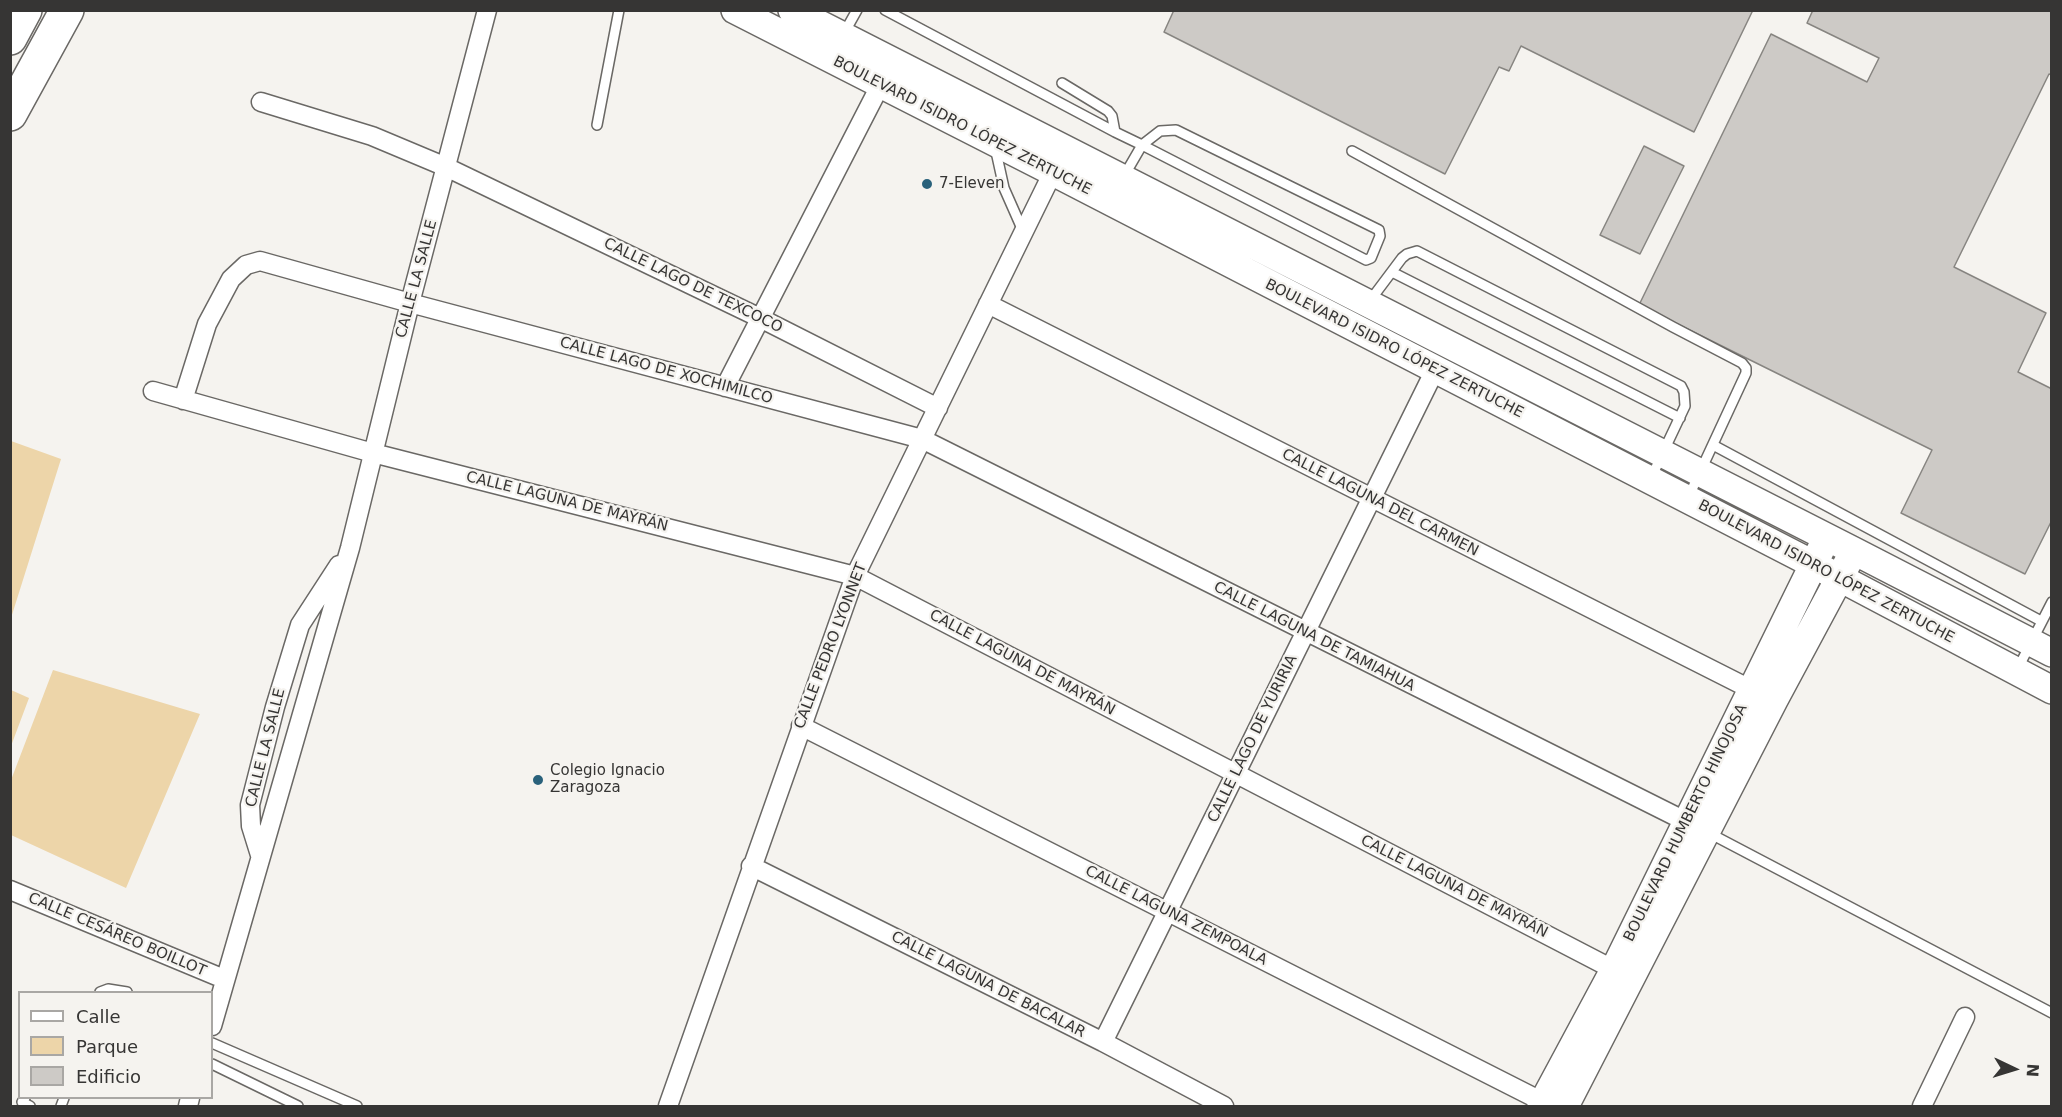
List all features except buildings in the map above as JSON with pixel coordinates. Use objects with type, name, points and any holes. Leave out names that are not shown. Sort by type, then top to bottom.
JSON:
[{"type":"highway","points":[[10,38],[25,10]]},
{"type":"highway","points":[[10,114],[67,10]]},
{"type":"main road","name":"BOULEVARD ISIDRO LÓPEZ ZERTUCHE","points":[[735,10],[837,47],[1168,217],[1367,304],[1827,537],[2041,639]]},
{"type":"main road","name":"BOULEVARD ISIDRO LÓPEZ ZERTUCHE","points":[[792,10],[837,47]]},
{"type":"main road","name":"BOULEVARD ISIDRO LÓPEZ ZERTUCHE","points":[[887,73],[994,142],[1053,172],[1116,191]]},
{"type":"main road","name":"BOULEVARD ISIDRO LÓPEZ ZERTUCHE","points":[[1168,217],[1435,370],[1840,578],[2052,690]]},
{"type":"main road","name":"BOULEVARD HUMBERTO HINOJOSA","points":[[1550,1105],[1622,974],[1762,695],[1827,537]]},
{"type":"main road","name":"BOULEVARD HUMBERTO HINOJOSA","points":[[1762,695],[1840,578],[1854,550]]},
{"type":"street","name":"CALLE LA SALLE","points":[[213,1018],[350,548],[410,303],[487,10]]},
{"type":"street","points":[[725,387],[887,73]]},
{"type":"street","name":"CALLE LAGO DE TEXCOCO","points":[[261,102],[372,136],[446,167],[760,318],[938,408]]},
{"type":"street","name":"CALLE PEDRO LYONNET","points":[[668,1107],[855,576],[1053,172]]},
{"type":"street","name":"CALLE LAGO DE XOCHIMILCO","points":[[183,400],[207,324],[231,279],[246,265],[260,261],[922,440]]},
{"type":"street","name":"CALLE LAGUNA DEL CARMEN","points":[[988,304],[1762,695]]},
{"type":"street","name":"CALLE LAGO DE YURIRIA","points":[[1102,1042],[1435,370]]},
{"type":"street","name":"CALLE LAGUNA DE MAYRÁN","points":[[153,392],[373,453],[855,576],[1622,974]]},
{"type":"street","name":"CALLE LAGUNA DE TAMIAHUA","points":[[922,440],[1696,827]]},
{"type":"street","name":"CALLE LA SALLE","points":[[260,855],[251,826],[250,805],[274,707],[300,625],[350,548]]},
{"type":"street","name":"CALLE LAGUNA ZEMPOALA","points":[[801,726],[1550,1105]]},
{"type":"street","name":"CALLE LAGUNA DE BACALAR","points":[[752,866],[1102,1042],[1224,1107]]},
{"type":"street","name":"CALLE CESÁREO BOILLOT","points":[[10,890],[224,979]]},
{"type":"street","points":[[1922,1107],[1965,1017]]},
{"type":"lane","points":[[597,125],[619,10]]},
{"type":"lane","points":[[837,47],[856,10]]},
{"type":"lane","points":[[885,10],[1114,132],[1142,145],[1366,260],[1371,258],[1380,236],[1379,230],[1176,130],[1160,131],[1142,145],[1116,191]]},
{"type":"lane","points":[[1062,83],[1107,111],[1112,116],[1114,132]]},
{"type":"lane","points":[[994,142],[1004,188],[1023,232]]},
{"type":"lane","points":[[1352,151],[1742,363],[1746,368],[1746,373],[1687,500]]},
{"type":"lane","points":[[1367,304],[1407,254],[1417,251],[1681,386],[1686,399],[1680,418],[1650,481]]},
{"type":"lane","points":[[1392,272],[1680,418]]},
{"type":"lane","points":[[1713,445],[2041,639]]},
{"type":"lane","points":[[2016,672],[2041,639],[2052,602]]},
{"type":"lane","points":[[1696,827],[2052,1012]]},
{"type":"lane","points":[[103,991],[108,988],[119,991]]},
{"type":"lane","points":[[213,1043],[357,1107]]},
{"type":"lane","points":[[213,1064],[298,1107]]},
{"type":"green space","points":[[10,441],[61,459],[11,618]]},
{"type":"green space","points":[[53,670],[200,714],[126,888],[11,835],[11,780]]},
{"type":"green space","points":[[11,690],[29,698],[11,746]]},
{"type":"place","name":"7-Eleven","points":[[927,184]]},
{"type":"place","name":"Colegio Ignacio Zaragoza","points":[[538,780]]}]
